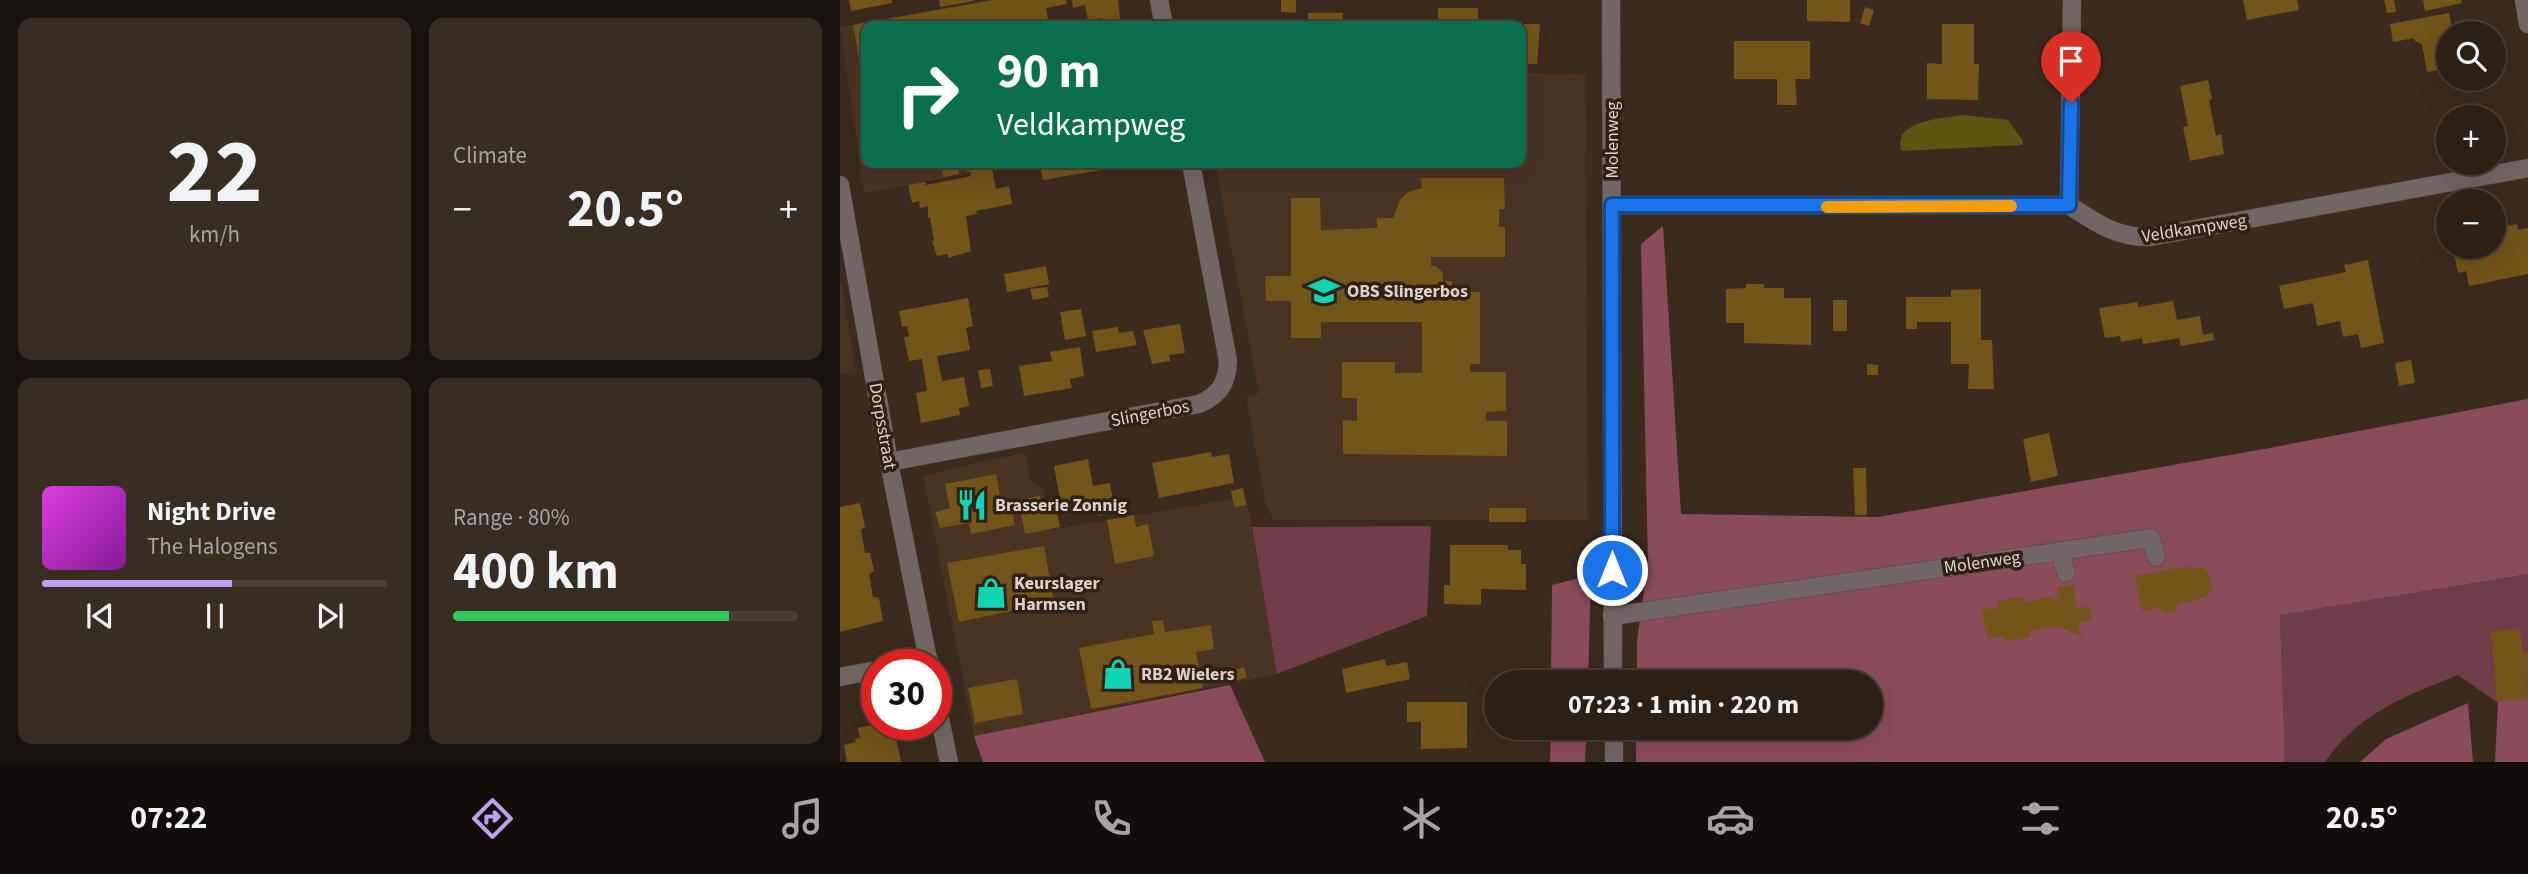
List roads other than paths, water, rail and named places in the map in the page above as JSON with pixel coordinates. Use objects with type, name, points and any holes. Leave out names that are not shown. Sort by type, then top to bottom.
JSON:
[{"type":"street","points":[[1159,0],[1163,21]]},
{"type":"street","name":"Molenweg","points":[[1611,0],[1612,670]]},
{"type":"street","points":[[1612,205],[2069,205],[2072,0]]},
{"type":"street","points":[[2524,0],[2528,24]]},
{"type":"street","name":"Veldkampweg","points":[[2069,205],[2111,232],[2133,238],[2150,237],[2528,167]]},
{"type":"street","name":"Slingerbos","points":[[889,462],[1199,404],[1212,399],[1222,389],[1227,377],[1228,361],[1192,168]]},
{"type":"street","name":"Dorpsstraat","points":[[840,185],[889,462],[926,649]]},
{"type":"street","name":"Molenweg","points":[[1612,616],[2151,538],[2156,557]]},
{"type":"street","points":[[2060,551],[2066,573]]},
{"type":"street","points":[[840,677],[861,673]]},
{"type":"street","points":[[944,740],[949,762]]},
{"type":"street","points":[[1614,740],[1614,762]]},
{"type":"place","name":"OBS Slingerbos","points":[[1324,291]]},
{"type":"place","name":"Brasserie Zonnig","points":[[972,505]]},
{"type":"place","name":"Keurslager Harmsen","points":[[991,593]]},
{"type":"place","name":"RB2 Wielers","points":[[1118,674]]}]
